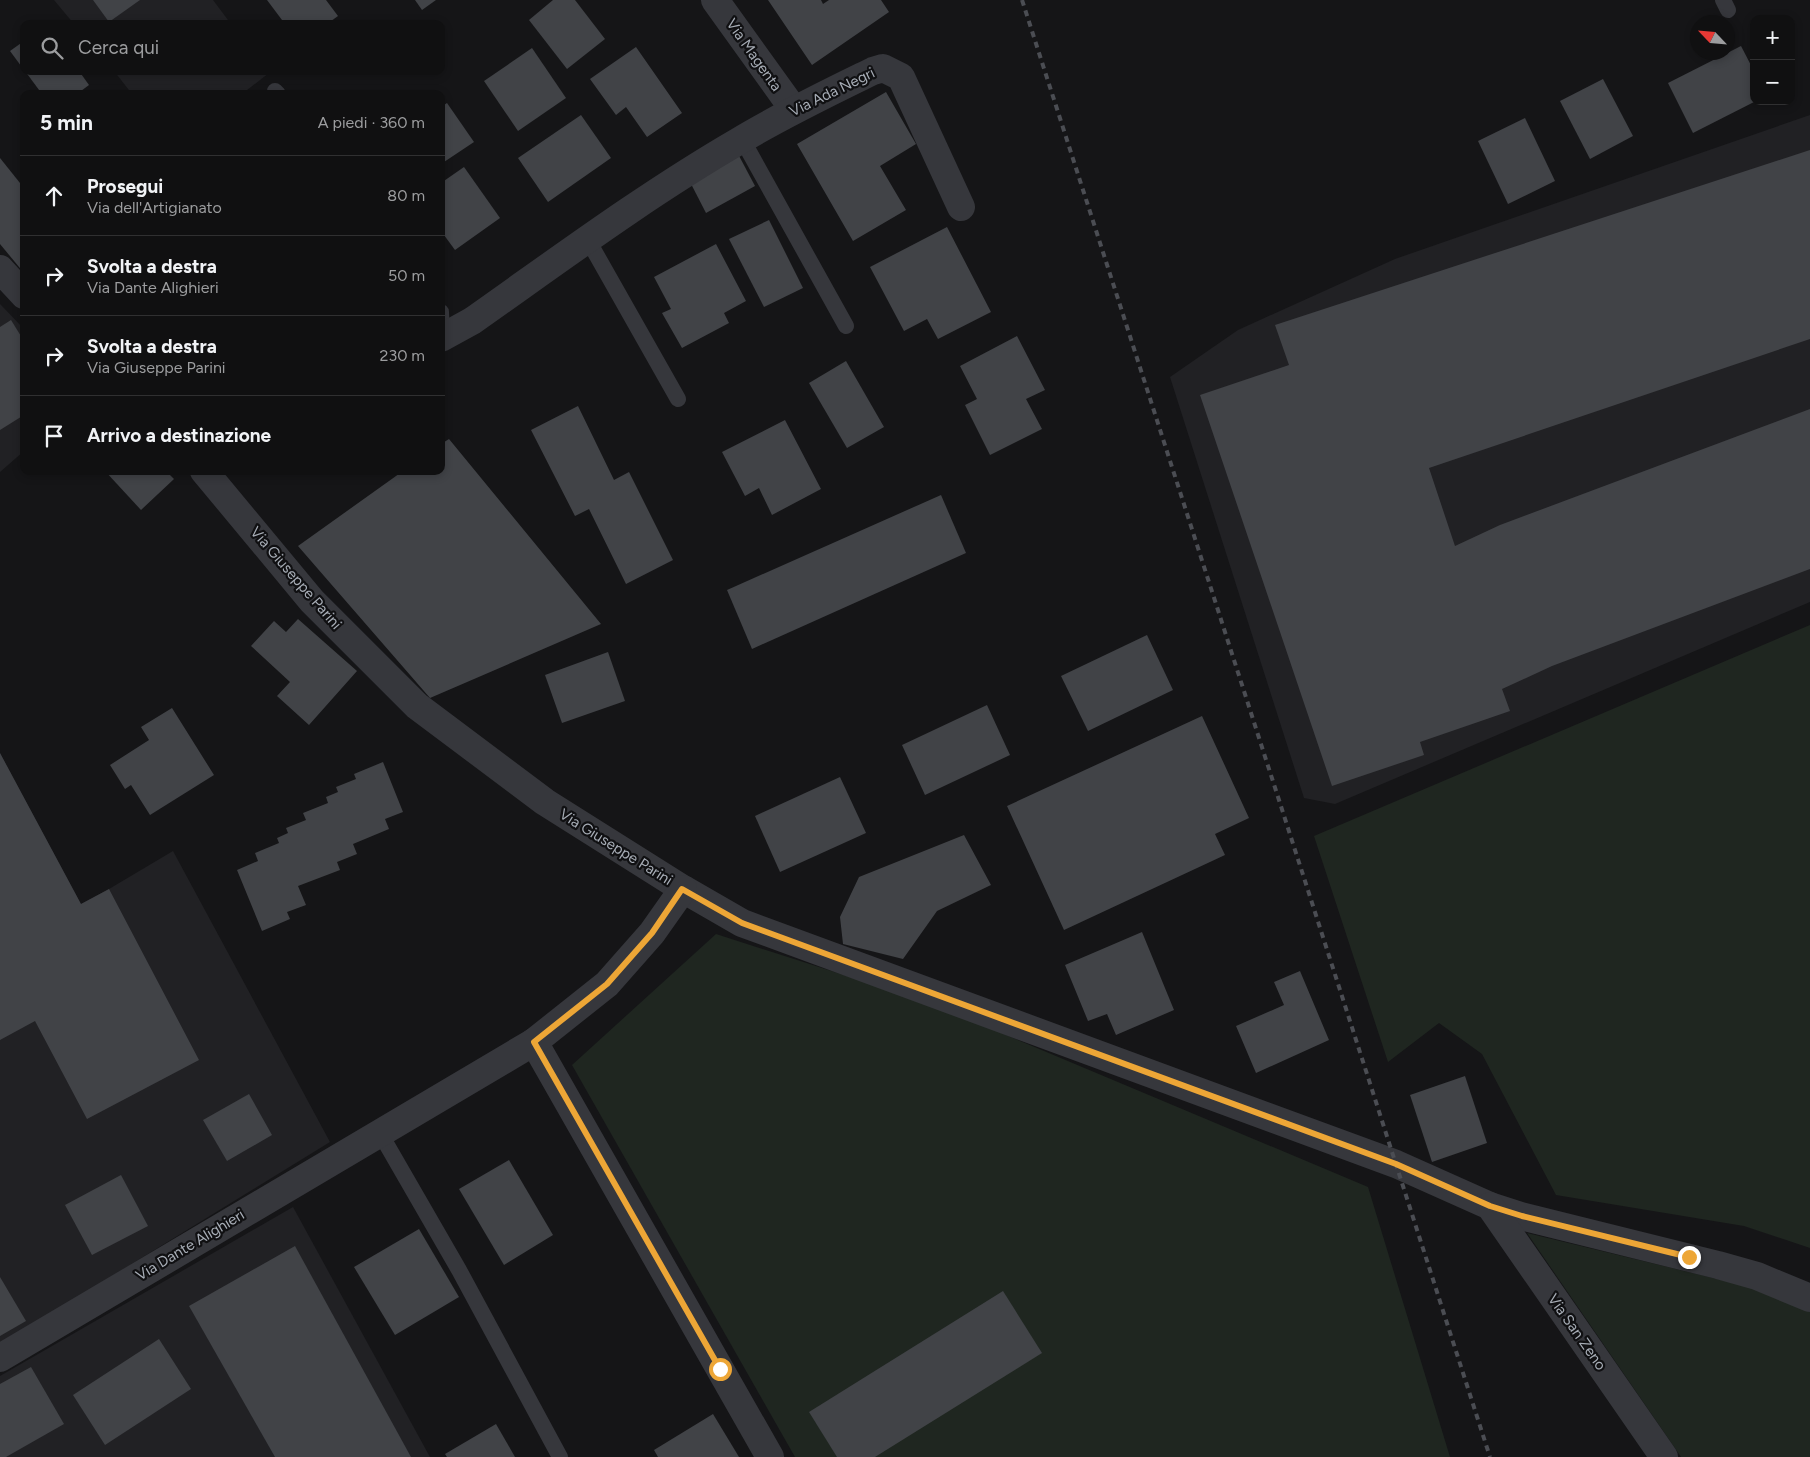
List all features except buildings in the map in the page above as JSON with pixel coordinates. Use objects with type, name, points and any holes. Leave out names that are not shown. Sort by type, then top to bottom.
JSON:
[{"type":"street","name":"Via Magenta","points":[[715,0],[794,110]]},
{"type":"street","name":"Via Ada Negri","points":[[445,328],[472,321],[644,200],[742,139],[794,110],[873,71],[883,68],[901,76],[961,207]]},
{"type":"street","points":[[0,269],[20,291]]},
{"type":"street","name":"Via Giuseppe Parini","points":[[207,475],[312,601],[417,706],[545,802],[682,889],[742,923],[1396,1164],[1490,1206],[1522,1216],[1757,1276],[1810,1298]]},
{"type":"street","name":"Via Dante Alighieri","points":[[0,1358],[534,1042],[607,984],[652,933],[682,889]]},
{"type":"street","points":[[534,1042],[770,1457]]},
{"type":"street","name":"Via San Zeno","points":[[1490,1206],[1664,1457]]},
{"type":"lane","points":[[742,139],[846,326]]},
{"type":"lane","points":[[588,240],[678,400]]},
{"type":"lane","points":[[380,1133],[459,1270],[560,1457]]},
{"type":"shaded area","points":[[54,0],[213,0],[228,20],[71,20]]},
{"type":"shaded area","points":[[117,75],[266,75],[247,90],[129,90]]},
{"type":"shaded area","points":[[1810,115],[1810,602],[1335,804],[1304,798],[1170,377],[1238,330],[1395,259]]},
{"type":"shaded area","points":[[0,304],[20,325],[20,454],[0,472]]},
{"type":"shaded area","points":[[1810,625],[1810,1248],[1744,1226],[1556,1195],[1482,1054],[1439,1023],[1388,1062],[1314,836]]},
{"type":"shaded area","points":[[0,753],[81,904],[173,851],[330,1142],[0,1345]]},
{"type":"shaded area","points":[[716,934],[925,1001],[1368,1187],[1450,1457],[795,1457],[572,1065]]},
{"type":"shaded area","points":[[293,1207],[430,1457],[0,1457],[0,1376]]},
{"type":"shaded area","points":[[1527,1233],[1759,1289],[1810,1312],[1810,1457],[1681,1457]]},
{"type":"railway","points":[[1022,0],[1490,1457]]},
{"type":"route","points":[[720,1369],[534,1042],[607,984],[652,933],[682,889],[742,923],[1396,1164],[1490,1206],[1522,1216],[1689,1257]]}]
